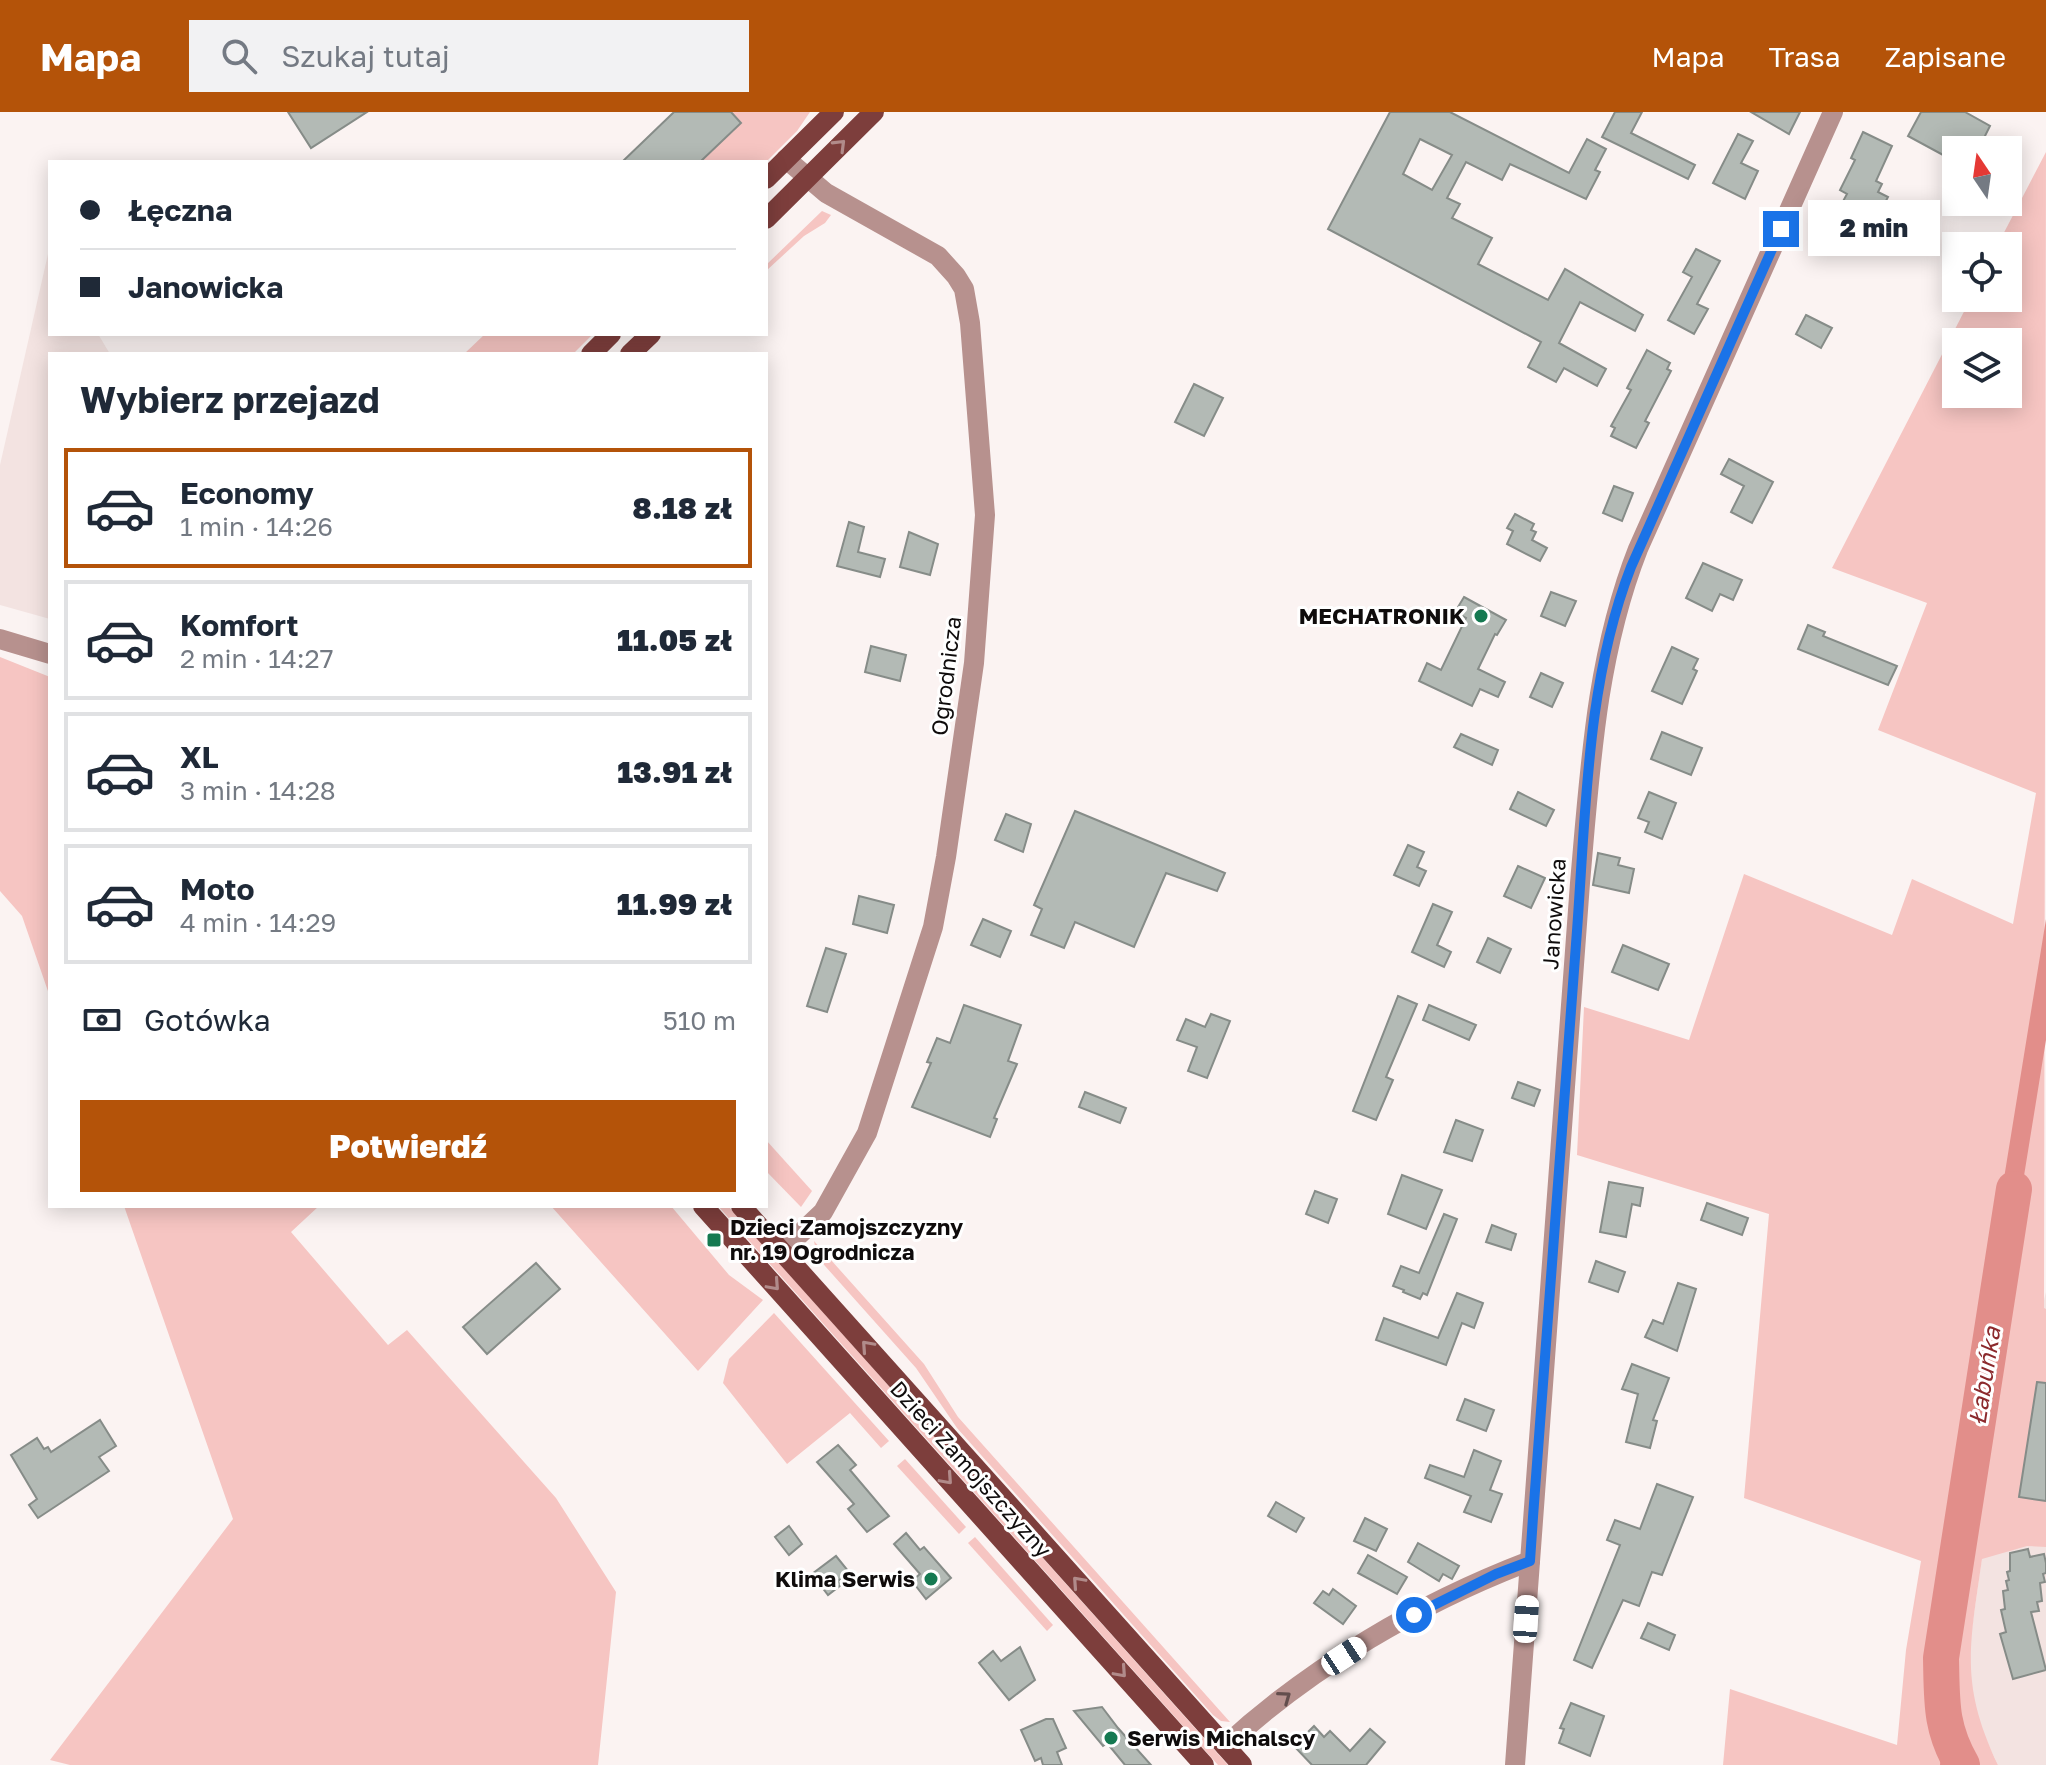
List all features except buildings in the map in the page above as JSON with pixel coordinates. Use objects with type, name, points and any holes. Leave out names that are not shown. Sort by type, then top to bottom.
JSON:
[{"type":"main road","points":[[768,177],[834,112]]},
{"type":"main road","points":[[768,217],[874,112]]},
{"type":"main road","points":[[593,352],[609,336]]},
{"type":"main road","points":[[632,352],[649,336]]},
{"type":"main road","name":"Dzieci Zamojszczyzny","points":[[705,1208],[1204,1765]]},
{"type":"main road","name":"Dzieci Zamojszczyzny","points":[[743,1208],[1242,1765]]},
{"type":"street","name":"Janowicka","points":[[1515,1765],[1591,757],[1610,638],[1619,599],[1638,549],[1833,112]]},
{"type":"street","name":"Ogrodnicza","points":[[782,1251],[823,1212],[867,1133],[933,927],[974,663],[985,515],[973,352],[964,289],[938,256],[826,193],[786,159]]},
{"type":"street","points":[[4,641],[48,653]]},
{"type":"street","points":[[4,641],[48,660]]},
{"type":"street","points":[[1225,1746],[1249,1724],[1323,1669],[1387,1629],[1496,1574],[1530,1561]]},
{"type":"shaded area","points":[[710,112],[810,112],[797,131],[768,160],[662,160]]},
{"type":"shaded area","points":[[2046,152],[2046,1547],[2027,1546],[1982,1559],[1971,1664],[1977,1710],[1998,1765],[1723,1765],[1730,1689],[1897,1745],[1906,1650],[1921,1561],[1744,1498],[1769,1214],[1577,1155],[1584,1007],[1689,1040],[1744,874],[1892,935],[1912,879],[2013,924],[2036,793],[1878,730],[1927,603],[1832,568],[1942,354],[1942,408],[2022,408],[2022,328],[1956,328],[1964,312],[2022,312],[2022,232],[2004,232],[2013,216],[2022,216],[2022,198]]},
{"type":"shaded area","points":[[822,211],[831,215],[768,269],[768,263]]},
{"type":"shaded area","points":[[48,254],[48,336],[99,336],[109,352],[48,352],[48,618],[0,605],[0,465]]},
{"type":"shaded area","points":[[483,336],[591,336],[575,352],[466,352]]},
{"type":"shaded area","points":[[0,657],[48,676],[48,991],[22,916],[0,891]]},
{"type":"shaded area","points":[[2046,919],[2046,1040],[2023,1182],[2025,1200],[2016,1236],[1995,1234]]},
{"type":"shaded area","points":[[768,1142],[812,1191],[801,1207],[768,1173]]},
{"type":"shaded area","points":[[125,1208],[317,1208],[291,1232],[388,1345],[407,1330],[556,1498],[616,1592],[598,1765],[70,1765],[50,1760],[233,1519]]},
{"type":"shaded area","points":[[553,1208],[673,1208],[729,1275],[763,1300],[698,1371]]},
{"type":"shaded area","points":[[720,1208],[730,1208],[1228,1765],[1218,1765]]},
{"type":"shaded area","points":[[814,1241],[924,1364],[958,1417],[1230,1722],[1221,1721],[1213,1715],[957,1428],[916,1368],[817,1257]]},
{"type":"shaded area","points":[[2046,1292],[2046,1765],[1998,1765],[1980,1727],[1971,1695],[1969,1649],[1982,1558]]},
{"type":"shaded area","points":[[774,1313],[889,1441],[881,1448],[850,1413],[787,1464],[723,1383],[729,1359]]},
{"type":"shaded area","points":[[905,1459],[966,1527],[959,1534],[897,1466]]},
{"type":"shaded area","points":[[975,1537],[1053,1625],[1047,1631],[968,1543]]},
{"type":"waterway","name":"Łabuńka","points":[[1962,1765],[1946,1726],[1941,1658],[2014,1189]]},
{"type":"waterway","points":[[1943,1765],[1947,1739]]},
{"type":"place","name":"MECHATRONIK","points":[[1481,616]]},
{"type":"place","name":"Dzieci Zamojszczyzny nr. 19 Ogrodnicza","points":[[714,1240]]},
{"type":"place","name":"Klima Serwis","points":[[931,1579]]},
{"type":"place","name":"Serwis Michalscy","points":[[1111,1738]]},
{"type":"route","points":[[1414,1615],[1496,1574],[1530,1561],[1580,883],[1592,742],[1601,684],[1619,599],[1638,549],[1781,229]]}]
